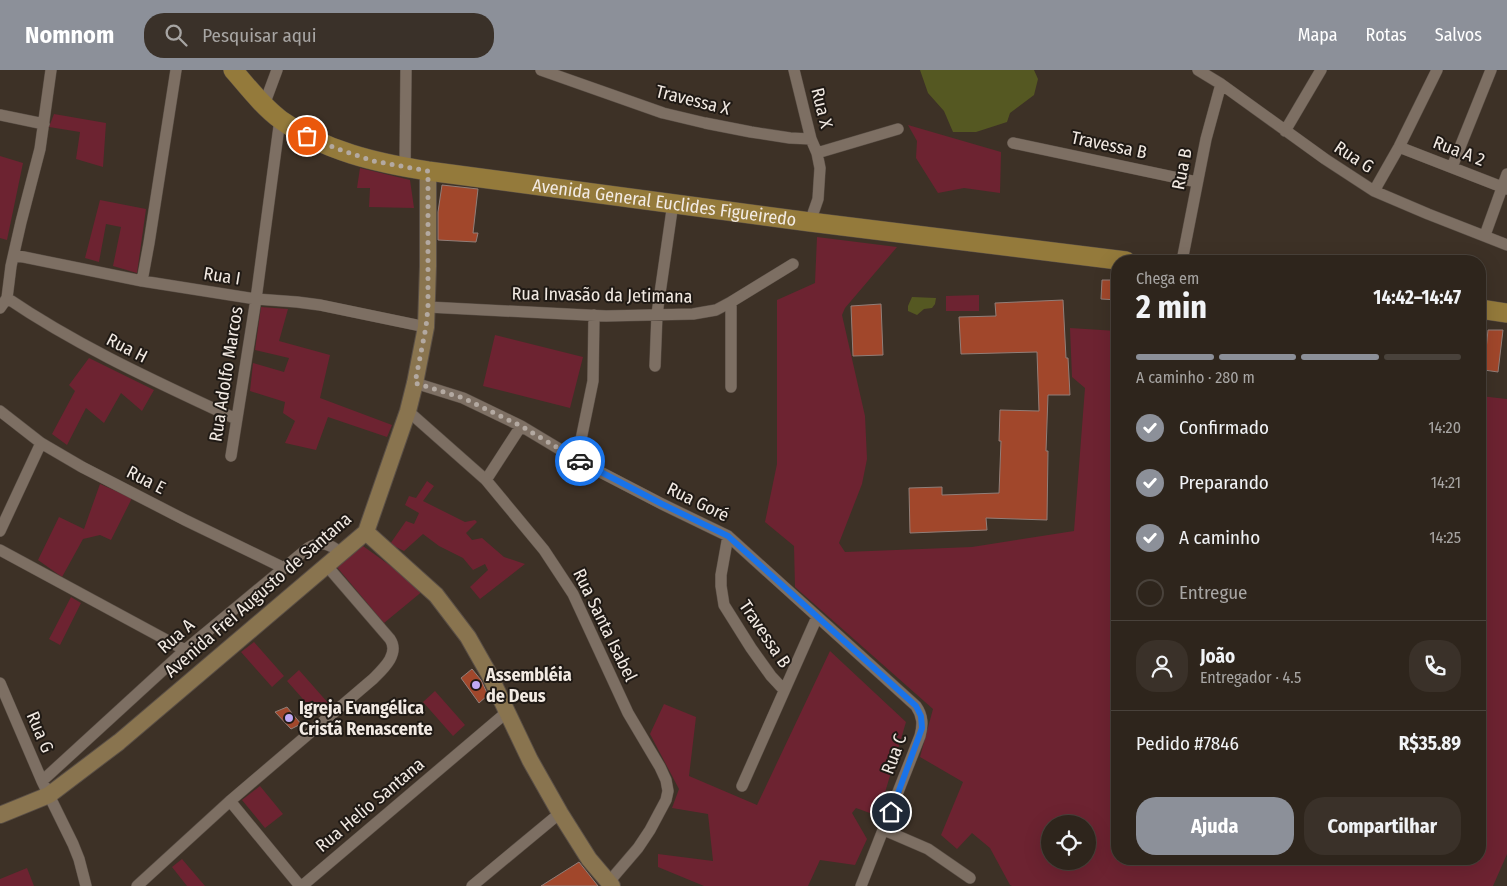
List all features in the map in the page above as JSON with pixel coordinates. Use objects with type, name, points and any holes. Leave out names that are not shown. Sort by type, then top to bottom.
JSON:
[{"type":"main road","name":"Avenida General Euclides Figueiredo","points":[[233,70],[264,105],[280,119],[307,136],[373,161],[428,171],[810,222],[1111,259]]},
{"type":"main road","points":[[1486,310],[1507,313]]},
{"type":"street","points":[[0,308],[7,298],[8,261],[21,222],[40,150],[51,70]]},
{"type":"street","points":[[142,281],[176,70]]},
{"type":"street","points":[[264,105],[277,70]]},
{"type":"street","points":[[405,167],[406,70]]},
{"type":"street","name":"Travessa X","points":[[541,70],[663,112],[705,123],[758,134],[811,139]]},
{"type":"street","name":"Rua X","points":[[794,70],[820,168],[819,190],[810,222]]},
{"type":"street","points":[[1284,131],[1321,70]]},
{"type":"street","points":[[1374,191],[1399,147],[1437,70]]},
{"type":"street","points":[[1452,167],[1492,70]]},
{"type":"street","name":"Rua G","points":[[1201,71],[1284,131],[1374,191],[1507,245]]},
{"type":"street","name":"Rua B","points":[[1183,255],[1210,121],[1221,84]]},
{"type":"street","points":[[0,115],[44,124]]},
{"type":"street","name":"Rua Adolfo Marcos","points":[[231,456],[256,299],[280,119]]},
{"type":"street","name":"Rua X","points":[[817,153],[898,129]]},
{"type":"street","name":"Travessa B","points":[[1013,143],[1197,182]]},
{"type":"street","name":"Rua A 2","points":[[1399,147],[1504,188]]},
{"type":"street","name":"Avenida Frei Augusto de Santana","points":[[0,815],[119,742],[366,532],[408,412],[426,327],[428,307],[428,171]]},
{"type":"street","points":[[1485,235],[1504,188],[1507,174]]},
{"type":"street","points":[[655,366],[657,314],[673,203]]},
{"type":"street","name":"Rua I","points":[[8,261],[256,299],[320,305],[426,327]]},
{"type":"street","name":"Rua Invasão da Jetimana","points":[[428,307],[594,315],[694,314],[716,310],[793,264]]},
{"type":"street","name":"Rua H","points":[[7,298],[55,329],[110,359],[236,419]]},
{"type":"street","points":[[731,302],[731,387]]},
{"type":"street","points":[[576,460],[593,381],[594,315]]},
{"type":"street","name":"Rua Goré","points":[[415,383],[463,398],[521,426],[576,460],[728,536],[912,702],[921,716]]},
{"type":"street","name":"Rua E","points":[[0,411],[41,442],[82,467],[284,568]]},
{"type":"street","name":"Rua Santa Isabel","points":[[408,412],[486,480],[544,550],[565,580],[590,629],[628,713],[666,780],[668,791],[660,813],[638,848],[610,884]]},
{"type":"street","points":[[486,480],[521,426]]},
{"type":"street","points":[[0,531],[41,442]]},
{"type":"street","points":[[366,532],[436,595],[468,638],[481,658],[530,760],[560,813],[589,859],[610,884]]},
{"type":"street","name":"Travessa B","points":[[728,536],[721,575],[724,604],[770,676],[784,690]]},
{"type":"street","name":"Rua A","points":[[46,788],[185,650],[310,546],[318,543],[329,544],[341,553]]},
{"type":"street","points":[[0,550],[185,650]]},
{"type":"street","points":[[137,886],[230,801],[373,679],[392,657],[393,646],[390,639],[327,566]]},
{"type":"street","points":[[742,786],[817,617]]},
{"type":"street","name":"Rua G","points":[[0,683],[79,859],[86,886]]},
{"type":"street","name":"Rua Helio Santana","points":[[301,886],[506,712]]},
{"type":"street","name":"Rua C","points":[[861,886],[920,736],[921,716]]},
{"type":"street","points":[[230,801],[301,886]]},
{"type":"street","points":[[472,886],[560,813]]},
{"type":"street","points":[[884,830],[928,849],[970,878]]},
{"type":"shaded area","points":[[920,70],[1034,70],[1038,79],[1034,95],[1010,113],[1007,122],[976,132],[953,132],[944,111],[928,93]]},
{"type":"shaded area","points":[[54,114],[106,123],[103,167],[76,159],[80,132],[49,127]]},
{"type":"shaded area","points":[[908,125],[1001,152],[1000,193],[964,188],[938,193],[916,158],[917,141]]},
{"type":"shaded area","points":[[0,156],[23,163],[7,240],[0,238]]},
{"type":"shaded area","points":[[360,168],[410,180],[414,208],[369,207],[370,188],[357,188]]},
{"type":"shaded area","points":[[100,200],[146,209],[137,273],[113,266],[121,227],[106,224],[99,262],[85,258]]},
{"type":"shaded area","points":[[817,237],[897,247],[845,308],[842,315],[865,416],[867,459],[862,484],[839,543],[845,552],[972,547],[1074,531],[1085,388],[1072,377],[1070,328],[1111,331],[1111,865],[1486,865],[1486,397],[1507,399],[1507,854],[1493,886],[1010,885],[990,848],[972,833],[957,849],[941,835],[963,782],[920,757],[933,709],[795,587],[794,546],[765,522],[777,464],[777,300],[815,283]]},
{"type":"shaded area","points":[[979,295],[979,311],[946,311],[946,296]]},
{"type":"shaded area","points":[[912,297],[936,298],[935,304],[932,308],[924,309],[917,315],[908,311]]},
{"type":"shaded area","points":[[261,307],[288,309],[279,341],[330,355],[320,398],[392,425],[387,437],[328,417],[316,450],[285,443],[295,421],[283,413],[285,402],[250,391],[253,363],[284,372],[289,358],[255,350]]},
{"type":"shaded area","points":[[495,335],[583,357],[570,408],[483,386]]},
{"type":"shaded area","points":[[89,358],[154,390],[142,411],[121,393],[104,423],[86,408],[67,445],[52,434],[75,391],[69,385]]},
{"type":"shaded area","points":[[427,481],[434,486],[423,501],[465,522],[475,520],[477,522],[466,533],[472,540],[482,538],[504,557],[525,564],[480,599],[470,587],[488,570],[485,564],[473,570],[463,558],[439,546],[423,534],[404,551],[390,544],[406,521],[414,524],[419,513],[405,505],[409,496],[416,498]]},
{"type":"shaded area","points":[[100,484],[132,498],[111,540],[100,535],[83,539],[62,577],[38,560],[59,517],[84,529]]},
{"type":"shaded area","points":[[363,546],[424,590],[384,623],[336,566]]},
{"type":"shaded area","points":[[71,597],[81,603],[60,645],[49,639]]},
{"type":"shaded area","points":[[254,642],[284,676],[272,687],[241,652]]},
{"type":"shaded area","points":[[830,651],[906,722],[878,816],[856,808],[852,813],[867,839],[855,865],[820,860],[808,886],[704,886],[658,867],[658,854],[713,861],[708,814],[672,808],[679,789],[650,734],[664,704],[696,717],[689,776],[757,805]]},
{"type":"shaded area","points":[[299,670],[329,704],[317,715],[287,681]]},
{"type":"shaded area","points":[[435,691],[465,725],[453,736],[423,702]]},
{"type":"shaded area","points":[[260,786],[283,814],[265,828],[242,800]]},
{"type":"shaded area","points":[[182,859],[205,886],[187,886],[172,867]]},
{"type":"shaded area","points":[[27,868],[34,886],[0,886],[0,879]]},
{"type":"building","points":[[442,185],[478,189],[473,233],[478,233],[476,242],[438,240],[438,212]]},
{"type":"building","points":[[1102,280],[1111,280],[1111,300],[1101,299]]},
{"type":"building","points":[[1063,300],[1070,395],[1048,395],[1046,451],[1048,451],[1047,520],[986,518],[987,530],[910,533],[909,488],[942,487],[942,495],[999,493],[1000,410],[1039,411],[1037,352],[961,354],[959,317],[996,316],[995,303]]},
{"type":"building","points":[[881,304],[883,355],[853,356],[851,306]]},
{"type":"building","points":[[1488,330],[1503,330],[1498,372],[1486,370]]},
{"type":"building","name":"Assembléia de Deus","points":[[472,669],[481,680],[488,695],[479,703],[461,678]]},
{"type":"building","name":"Igreja Evangélica Cristã Renascente","points":[[287,707],[301,724],[291,729],[275,712]]},
{"type":"building","points":[[579,862],[598,886],[541,886]]},
{"type":"way so far","points":[[307,136],[373,161],[428,171],[428,307],[415,383],[463,398],[521,426],[580,461]]},
{"type":"place","name":"Assembléia de Deus","points":[[476,685]]},
{"type":"place","name":"Igreja Evangélica Cristã Renascente","points":[[289,718]]},
{"type":"route","points":[[580,461],[728,536],[916,706],[921,716],[922,728],[891,812]]}]
